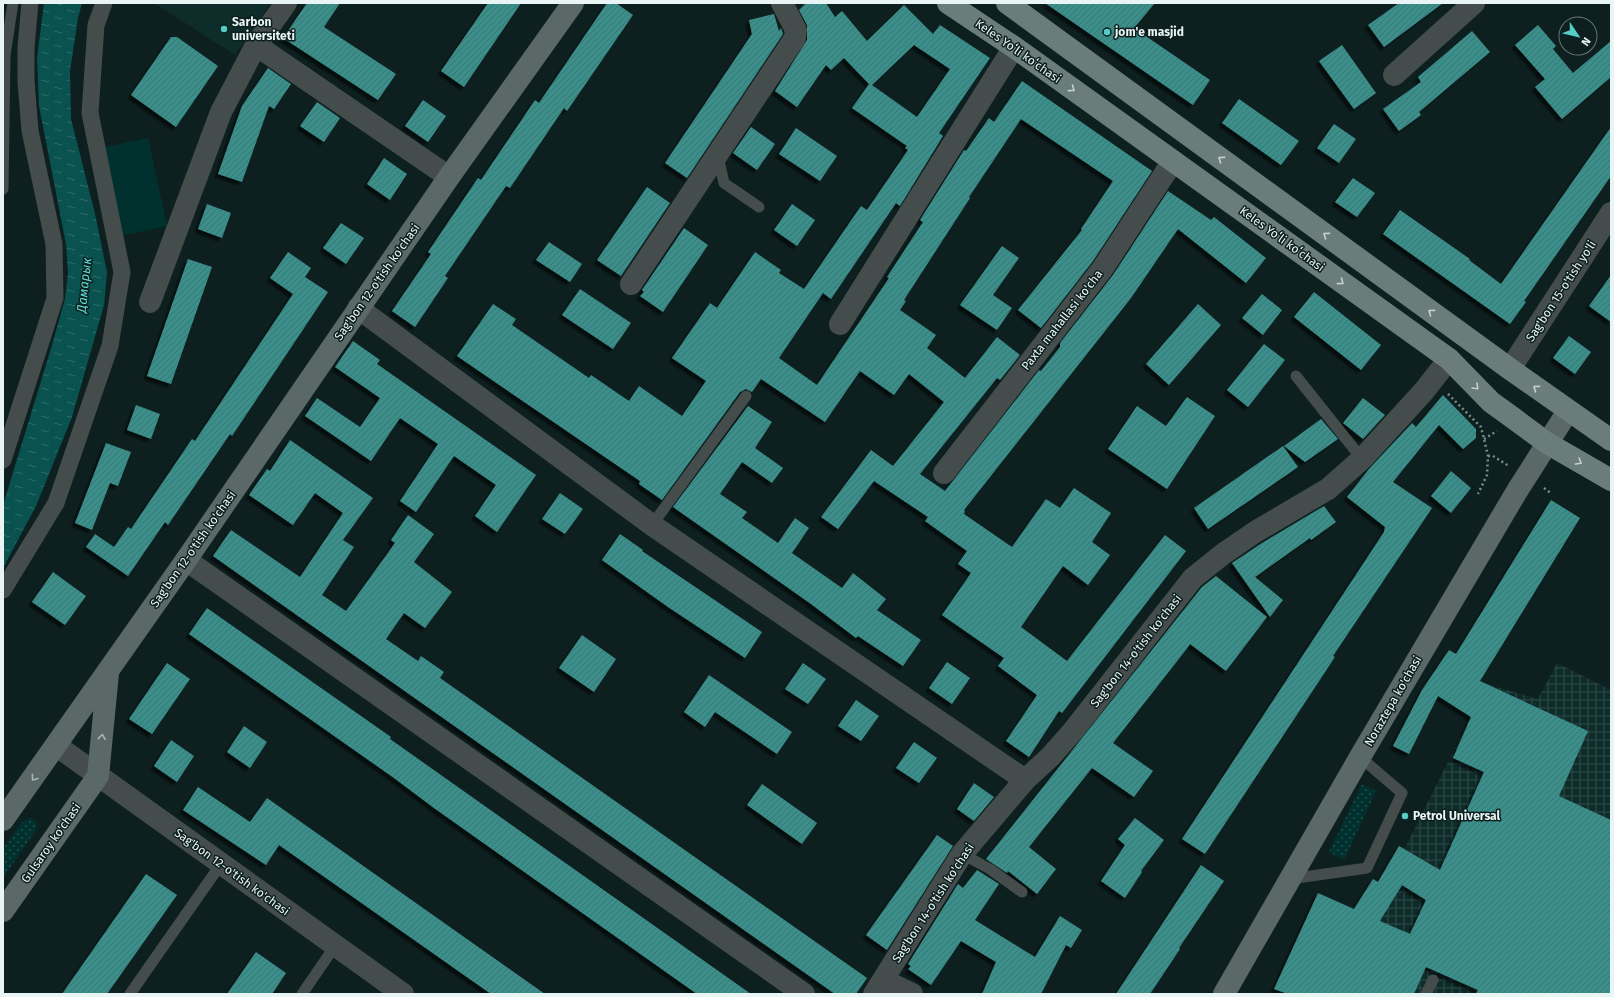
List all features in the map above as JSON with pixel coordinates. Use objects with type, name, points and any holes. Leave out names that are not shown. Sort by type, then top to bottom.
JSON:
[{"type":"main road","name":"Sag'bon 12-o'tish ko'chasi","points":[[57,746],[449,177],[574,3]]},
{"type":"main road","name":"Keles Yoʻli koʻchasi","points":[[948,3],[1014,47],[1448,359],[1492,402],[1547,443],[1611,480]]},
{"type":"main road","points":[[1007,3],[1568,411],[1611,440]]},
{"type":"main road","name":"Noraztepa ko'chasi","points":[[1224,994],[1360,757],[1517,491],[1568,411]]},
{"type":"main road","points":[[98,776],[109,672]]},
{"type":"main road","points":[[3,820],[57,746]]},
{"type":"main road","name":"Gulsaroy ko'chasi","points":[[3,911],[98,776]]},
{"type":"street","points":[[3,460],[55,298],[54,244],[30,132],[26,81],[26,46],[30,3]]},
{"type":"street","points":[[3,590],[56,503],[110,346],[122,272],[90,113],[96,25],[104,3]]},
{"type":"street","points":[[150,302],[221,112],[256,45],[286,3]]},
{"type":"street","points":[[630,284],[795,38],[796,30],[782,3]]},
{"type":"street","points":[[1394,75],[1474,3]]},
{"type":"street","points":[[256,45],[449,177]]},
{"type":"street","points":[[840,324],[1014,47]]},
{"type":"street","name":"Paxta mahallasi ko'cha","points":[[944,473],[1103,268],[1173,161]]},
{"type":"street","name":"Sag'bon 15-o'tish yo'li","points":[[1510,369],[1611,213]]},
{"type":"street","points":[[358,308],[652,525],[1025,780]]},
{"type":"street","name":"Sag'bon 14-o'tish ko'chasi","points":[[879,987],[962,854],[1025,780],[1050,757],[1073,731],[1193,578],[1223,554],[1255,532],[1328,489],[1362,460],[1434,379],[1448,359]]},
{"type":"street","points":[[186,560],[804,994]]},
{"type":"street","name":"Sag'bon 12-o'tish ko'chasi","points":[[57,746],[403,994]]},
{"type":"street","points":[[879,987],[912,994]]},
{"type":"lane","points":[[3,190],[6,56],[13,3]]},
{"type":"lane","points":[[717,156],[724,183],[760,207]]},
{"type":"lane","points":[[1296,376],[1362,460]]},
{"type":"lane","points":[[652,525],[746,396]]},
{"type":"lane","points":[[1289,879],[1367,868],[1402,793],[1360,757]]},
{"type":"lane","points":[[962,854],[990,868],[1022,892]]},
{"type":"lane","points":[[130,994],[221,864]]},
{"type":"lane","points":[[302,994],[335,946]]},
{"type":"lane","points":[[1426,994],[1433,980]]},
{"type":"path","points":[[1434,379],[1481,427],[1488,456],[1487,475],[1478,494]]},
{"type":"path","points":[[1484,439],[1490,437]]},
{"type":"path","points":[[1488,456],[1493,456]]},
{"type":"path","points":[[1546,490],[1552,494]]},
{"type":"shaded area","name":"Sarbon universiteti","points":[[154,3],[271,3],[235,55]]},
{"type":"shaded area","points":[[148,138],[167,226],[120,236],[101,148]]},
{"type":"shaded area","points":[[1557,663],[1611,690],[1611,994],[1332,994],[1487,684],[1538,699]]},
{"type":"shaded area","points":[[1362,784],[1376,791],[1344,860],[1329,852]]},
{"type":"shaded area","points":[[30,818],[37,823],[36,830],[3,878],[3,849],[22,822]]},
{"type":"water","name":"Дамарык","points":[[44,3],[82,3],[78,18],[70,71],[71,119],[95,214],[107,272],[104,305],[72,417],[36,506],[3,568],[3,505],[65,299],[68,273],[66,244],[39,106],[37,58]]},
{"type":"building","points":[[307,3],[340,3],[324,27],[396,74],[378,100],[283,38]]},
{"type":"building","points":[[488,3],[521,3],[464,87],[441,71]]},
{"type":"building","points":[[607,3],[616,3],[633,15],[567,111],[564,108],[510,188],[506,186],[445,276],[448,278],[415,327],[392,311],[431,254],[428,252],[478,178],[481,180],[535,100],[539,103]]},
{"type":"building","points":[[806,3],[826,3],[835,17],[842,11],[867,41],[904,5],[933,34],[940,25],[990,58],[939,133],[943,136],[900,206],[896,203],[831,299],[823,293],[779,358],[817,385],[889,278],[887,277],[923,222],[920,220],[964,150],[966,151],[989,118],[994,122],[1022,81],[1152,171],[1093,261],[1041,328],[1018,310],[1082,230],[1081,229],[1113,181],[1021,119],[969,197],[970,198],[904,300],[906,301],[900,310],[936,335],[927,348],[965,378],[997,337],[1020,355],[1000,380],[997,378],[920,474],[945,491],[1039,370],[1041,371],[1060,347],[1060,343],[1113,275],[1168,191],[1211,220],[1214,217],[1266,258],[1246,283],[1178,229],[1131,298],[964,510],[964,514],[1012,547],[1046,499],[1060,508],[1074,488],[1111,513],[1092,542],[1110,555],[1088,585],[1063,566],[1021,627],[1067,661],[1165,535],[1186,551],[1062,713],[1059,711],[1029,757],[1006,741],[1037,695],[998,666],[1004,658],[942,615],[971,573],[958,564],[967,551],[925,521],[928,517],[874,481],[838,529],[821,517],[871,450],[893,466],[944,402],[909,374],[894,395],[860,371],[825,422],[761,379],[752,392],[746,389],[740,392],[662,500],[639,484],[640,481],[457,356],[493,304],[516,319],[512,325],[589,378],[591,375],[629,401],[639,386],[682,416],[706,381],[672,358],[710,303],[717,308],[755,252],[781,270],[779,273],[804,289],[861,206],[867,210],[908,150],[905,148],[907,146],[852,108],[869,84],[844,58],[831,70],[826,65],[797,107],[775,91],[807,40],[807,25],[799,10]],"holes":[[[914,45],[950,69],[917,117],[872,85]]]},
{"type":"building","points":[[1045,3],[1155,3],[1134,28],[1210,80],[1193,105]]},
{"type":"building","points":[[1399,3],[1443,3],[1384,47],[1368,25]]},
{"type":"building","points":[[774,14],[779,31],[781,28],[783,34],[687,178],[665,163],[752,34],[749,20]]},
{"type":"building","points":[[1538,25],[1556,46],[1553,49],[1573,73],[1593,56],[1598,56],[1598,52],[1611,41],[1611,77],[1562,119],[1535,87],[1545,79],[1515,45]]},
{"type":"building","points":[[1472,31],[1490,52],[1419,112],[1421,115],[1399,131],[1383,109],[1421,82],[1418,77]]},
{"type":"building","points":[[171,37],[177,37],[218,66],[176,127],[131,95]]},
{"type":"building","points":[[1342,45],[1376,93],[1354,109],[1319,61]]},
{"type":"building","points":[[268,68],[291,84],[274,109],[269,106],[242,182],[218,174],[242,106]]},
{"type":"building","points":[[1239,99],[1299,141],[1281,165],[1222,123]]},
{"type":"building","points":[[423,100],[446,116],[428,142],[405,126]]},
{"type":"building","points":[[317,102],[340,118],[324,142],[300,126]]},
{"type":"building","points":[[1334,124],[1356,139],[1339,163],[1317,148]]},
{"type":"building","points":[[751,127],[775,144],[757,170],[733,153]]},
{"type":"building","points":[[1611,127],[1611,176],[1524,301],[1526,302],[1510,324],[1383,234],[1400,210],[1470,259],[1469,260],[1501,284]]},
{"type":"building","points":[[796,128],[837,156],[820,181],[779,154]]},
{"type":"building","points":[[384,158],[407,174],[390,200],[367,184]]},
{"type":"building","points":[[1353,178],[1375,193],[1357,217],[1335,202]]},
{"type":"building","points":[[647,187],[670,203],[621,276],[597,260]]},
{"type":"building","points":[[207,204],[231,213],[222,238],[198,229]]},
{"type":"building","points":[[792,204],[815,220],[797,246],[774,230]]},
{"type":"building","points":[[341,223],[364,238],[346,264],[323,248]]},
{"type":"building","points":[[684,228],[708,245],[663,312],[640,296],[644,292],[642,290]]},
{"type":"building","points":[[549,242],[582,264],[570,282],[536,260]]},
{"type":"building","points":[[1002,246],[1019,258],[993,295],[1012,308],[997,330],[960,305]]},
{"type":"building","points":[[288,252],[311,268],[305,277],[328,292],[232,436],[230,434],[168,525],[165,522],[128,576],[86,547],[95,534],[114,547],[128,527],[131,529],[192,439],[195,441],[293,294],[270,278]]},
{"type":"building","points":[[188,259],[212,267],[171,384],[147,376]]},
{"type":"building","points":[[1611,275],[1611,322],[1589,306]]},
{"type":"building","points":[[580,289],[631,323],[613,349],[562,315]]},
{"type":"building","points":[[1314,292],[1381,345],[1361,370],[1294,317]]},
{"type":"building","points":[[1262,294],[1282,310],[1263,335],[1242,318]]},
{"type":"building","points":[[1198,304],[1221,325],[1169,385],[1146,364]]},
{"type":"building","points":[[1569,336],[1591,352],[1575,374],[1553,358]]},
{"type":"building","points":[[353,341],[380,360],[377,364],[536,475],[497,532],[475,516],[496,485],[454,456],[416,512],[400,501],[438,444],[400,418],[371,461],[305,416],[317,398],[360,427],[380,398],[335,367]]},
{"type":"building","points":[[1264,344],[1285,360],[1248,407],[1227,390]]},
{"type":"building","points":[[1443,395],[1476,429],[1476,438],[1463,449],[1439,425],[1393,482],[1432,508],[1333,656],[1335,657],[1205,854],[1182,839],[1384,532],[1385,527],[1347,497],[1369,469],[1412,423],[1416,427]]},
{"type":"building","points":[[1187,397],[1215,416],[1167,489],[1108,449],[1137,406],[1166,426]]},
{"type":"building","points":[[1363,398],[1385,415],[1363,439],[1343,423]]},
{"type":"building","points":[[136,405],[160,414],[151,439],[127,430]]},
{"type":"building","points":[[748,406],[772,422],[755,448],[783,468],[772,483],[742,462],[720,494],[747,512],[742,518],[778,543],[795,518],[809,528],[792,553],[842,588],[853,573],[886,599],[877,610],[921,640],[903,666],[858,636],[856,638],[811,604],[673,507]]},
{"type":"building","points":[[1321,419],[1338,439],[1305,462],[1284,446]]},
{"type":"building","points":[[290,440],[373,498],[343,540],[354,547],[322,595],[346,611],[395,543],[391,540],[408,515],[434,534],[414,562],[452,592],[425,628],[404,613],[386,639],[418,661],[421,656],[444,672],[440,678],[867,978],[856,994],[835,994],[213,556],[231,530],[300,577],[343,513],[315,493],[293,525],[249,495],[267,469],[270,471]]},
{"type":"building","points":[[106,443],[131,452],[118,486],[110,483],[92,530],[75,523]]},
{"type":"building","points":[[1283,446],[1298,467],[1208,529],[1194,508]]},
{"type":"building","points":[[1451,471],[1471,488],[1451,513],[1431,496]]},
{"type":"building","points":[[560,493],[583,509],[565,534],[542,519]]},
{"type":"building","points":[[1551,500],[1580,518],[1480,681],[1588,731],[1559,796],[1611,820],[1611,994],[1476,994],[1478,990],[1426,967],[1414,994],[1288,994],[1274,989],[1318,893],[1354,909],[1373,879],[1378,882],[1399,846],[1440,870],[1484,772],[1453,758],[1471,717],[1438,696],[1409,754],[1393,746],[1422,690],[1449,650],[1456,654]],"holes":[[[1402,885],[1426,900],[1410,934],[1380,921]]]},
{"type":"building","points":[[1324,506],[1336,522],[1311,540],[1310,538],[1255,577],[1283,600],[1270,617],[1232,563],[1262,543]]},
{"type":"building","points":[[620,534],[643,550],[642,551],[762,632],[745,658],[668,607],[602,560]]},
{"type":"building","points":[[53,572],[86,596],[65,625],[32,602]]},
{"type":"building","points":[[1216,576],[1267,617],[1226,671],[1190,644],[1113,743],[1153,771],[1134,797],[1092,768],[1029,847],[1056,869],[1037,894],[1008,871],[1007,873],[986,859],[1202,587]]},
{"type":"building","points":[[207,608],[391,737],[390,739],[751,994],[697,994],[434,808],[394,778],[189,634]]},
{"type":"building","points":[[582,635],[616,659],[594,692],[559,668]]},
{"type":"building","points":[[947,662],[970,678],[952,704],[929,688]]},
{"type":"building","points":[[167,663],[190,679],[152,734],[129,719]]},
{"type":"building","points":[[803,663],[826,679],[808,704],[785,689]]},
{"type":"building","points":[[709,675],[792,732],[777,754],[715,712],[705,727],[684,712]]},
{"type":"building","points":[[856,700],[879,716],[861,741],[838,726]]},
{"type":"building","points":[[244,726],[267,742],[250,768],[227,752]]},
{"type":"building","points":[[171,740],[194,756],[177,782],[154,766]]},
{"type":"building","points":[[914,742],[937,758],[919,783],[896,768]]},
{"type":"building","points":[[974,783],[994,797],[974,821],[957,809]]},
{"type":"building","points":[[762,784],[817,823],[802,844],[747,805]]},
{"type":"building","points":[[198,787],[250,822],[267,798],[545,994],[491,994],[279,845],[266,865],[183,810]]},
{"type":"building","points":[[1135,818],[1164,840],[1141,871],[1142,872],[1125,898],[1101,881],[1125,845],[1118,839]]},
{"type":"building","points":[[937,835],[953,846],[887,950],[866,935]]},
{"type":"building","points":[[1201,865],[1224,881],[1179,948],[1180,949],[1150,994],[1116,994]]},
{"type":"building","points":[[977,870],[999,884],[975,920],[1035,957],[1060,916],[1082,930],[1071,948],[1066,945],[1041,994],[982,994],[996,962],[961,941],[931,985],[908,969],[911,966],[908,964],[958,884],[963,888]]},
{"type":"building","points":[[146,874],[177,895],[107,994],[62,994]]},
{"type":"building","points":[[256,952],[286,973],[272,994],[227,994]]},
{"type":"place","name":"Sarbon universiteti","points":[[224,29]]},
{"type":"place","name":"jom'e masjid","points":[[1107,32]]},
{"type":"place","name":"Petrol Universal","points":[[1405,816]]}]
